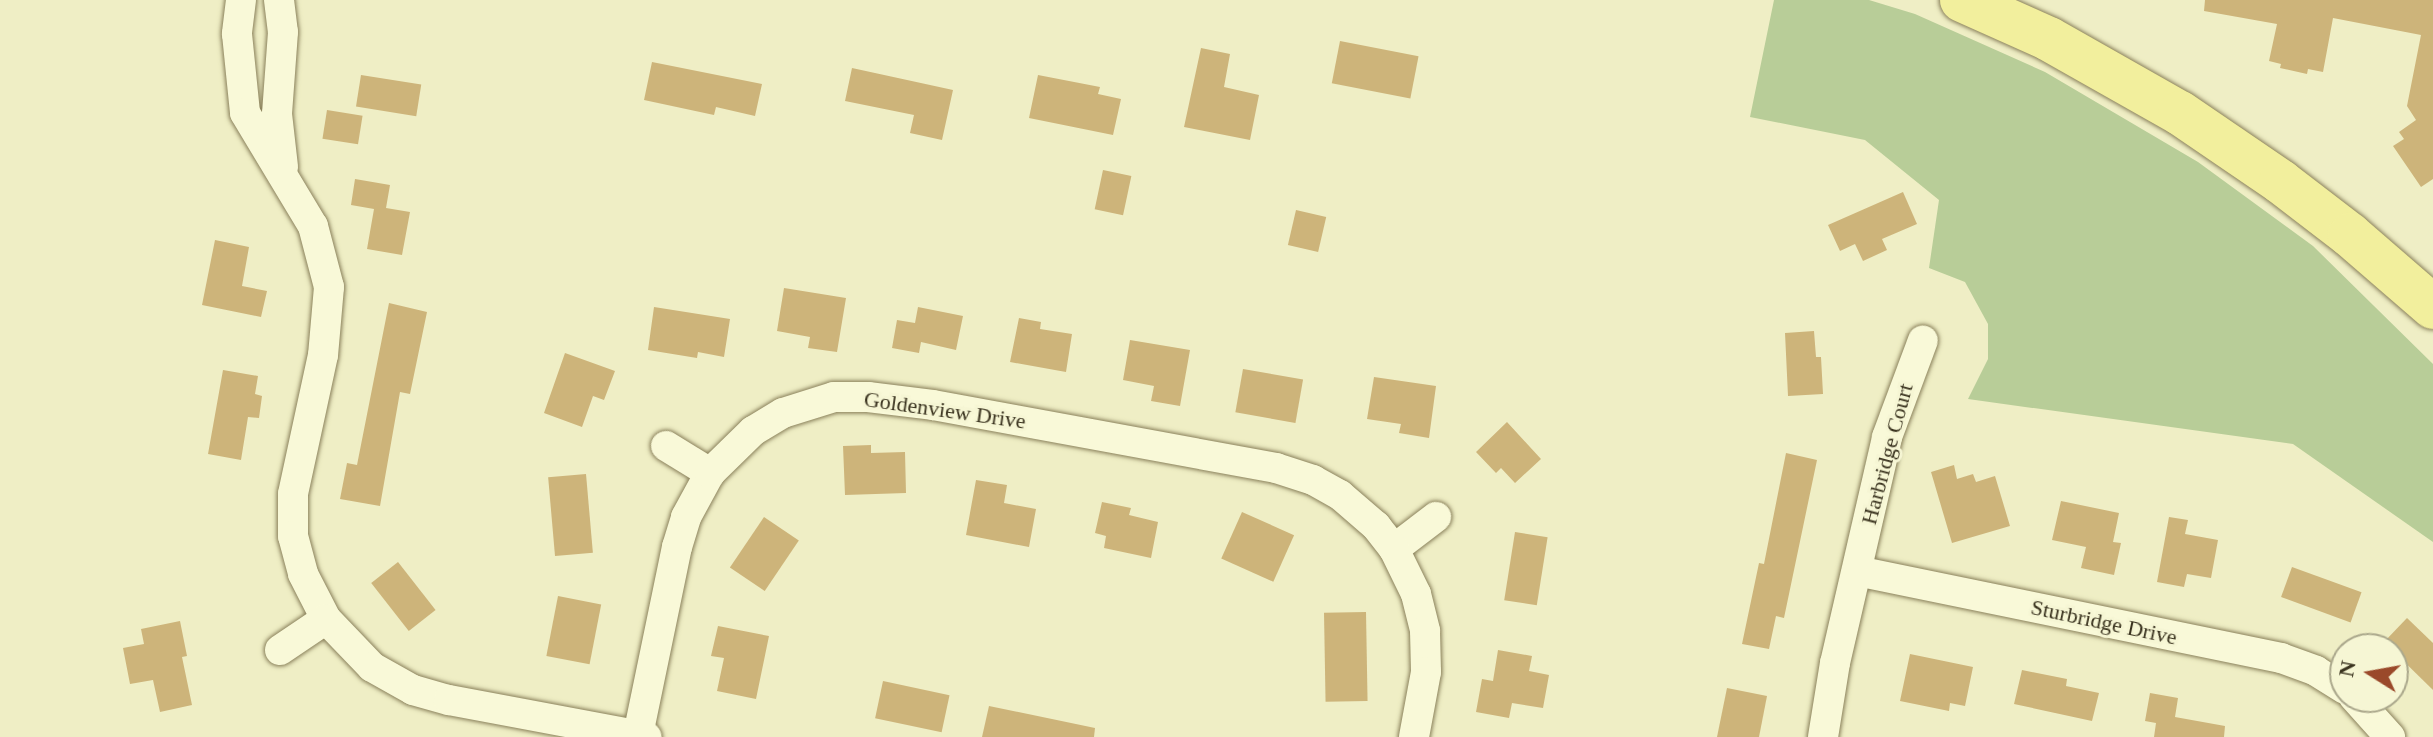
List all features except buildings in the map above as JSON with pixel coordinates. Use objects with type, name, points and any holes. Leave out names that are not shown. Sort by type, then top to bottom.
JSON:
[{"type":"main road","points":[[1962,0],[2049,39],[2180,113],[2293,191],[2433,307]]},
{"type":"street","points":[[241,0],[237,34],[245,113],[313,226],[329,287],[323,355],[293,494],[293,536],[303,574],[326,619],[372,667],[413,690],[449,700],[642,736]]},
{"type":"street","points":[[279,0],[283,32],[277,114],[283,173]]},
{"type":"street","points":[[237,34],[283,32]]},
{"type":"street","name":"Harbridge Court","points":[[1823,737],[1835,663],[1887,437],[1923,340]]},
{"type":"street","name":"Goldenview Drive","points":[[642,736],[677,547],[686,517],[710,473],[753,431],[783,413],[834,397],[868,397],[933,405],[1276,468],[1313,480],[1340,495],[1376,526],[1394,549],[1416,594],[1425,631],[1426,672],[1414,737]]},
{"type":"street","points":[[666,446],[710,473]]},
{"type":"street","points":[[1394,549],[1436,517]]},
{"type":"street","name":"Sturbridge Drive","points":[[1857,571],[2281,658],[2329,679]]},
{"type":"street","points":[[280,650],[326,619]]},
{"type":"street","points":[[2368,713],[2390,737]]},
{"type":"green space","points":[[1774,0],[1869,0],[1915,14],[2045,72],[2198,162],[2313,246],[2433,364],[2433,542],[2293,444],[1968,399],[1988,359],[1988,324],[1965,282],[1929,268],[1939,200],[1865,140],[1750,117]]}]
